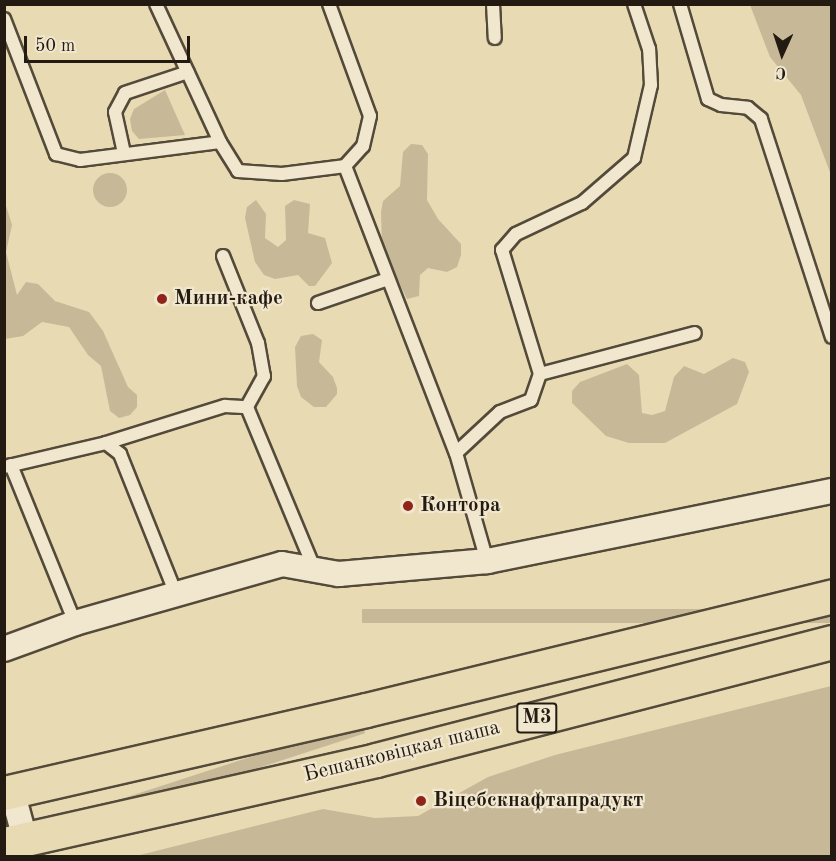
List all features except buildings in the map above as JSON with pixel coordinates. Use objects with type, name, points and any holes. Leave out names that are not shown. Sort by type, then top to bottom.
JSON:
[{"type":"main road","name":"М3","points":[[8,792],[354,713],[831,596]]},
{"type":"main road","name":"Бешанковіцкая шаша","points":[[21,846],[376,760],[831,642]]},
{"type":"street","points":[[4,649],[75,623],[282,564],[339,574],[488,561],[831,491]]},
{"type":"street","points":[[8,792],[21,846]]},
{"type":"lane","points":[[156,4],[220,142],[238,171],[282,174],[345,166],[363,146],[370,116],[329,4]]},
{"type":"lane","points":[[493,4],[495,38]]},
{"type":"lane","points":[[456,453],[500,412],[531,400],[540,374],[502,250],[516,234],[582,203],[634,158],[651,85],[649,50],[634,4]]},
{"type":"lane","points":[[680,4],[708,99],[721,105],[748,108],[761,119],[831,337]]},
{"type":"lane","points":[[4,19],[56,154],[81,160],[220,142]]},
{"type":"lane","points":[[124,153],[115,112],[124,93],[188,72]]},
{"type":"lane","points":[[345,166],[456,453],[488,561]]},
{"type":"lane","points":[[223,256],[258,343],[264,376],[247,407]]},
{"type":"lane","points":[[318,303],[388,279]]},
{"type":"lane","points":[[540,374],[695,333]]},
{"type":"lane","points":[[75,623],[8,466],[106,443],[225,406],[247,407]]},
{"type":"lane","points":[[247,407],[314,568]]},
{"type":"lane","points":[[106,443],[120,454],[177,594]]},
{"type":"shaded area","points":[[750,5],[831,5],[831,175],[801,95],[770,57]]},
{"type":"shaded area","points":[[165,90],[185,135],[139,139],[132,131],[130,119],[134,109]]},
{"type":"shaded area","points":[[411,144],[422,145],[428,154],[427,200],[438,219],[461,244],[461,255],[457,267],[447,272],[428,268],[420,275],[419,296],[407,299],[382,247],[381,212],[383,201],[400,186],[403,152]]},
{"type":"shaded area","points":[[110,173],[122,178],[127,190],[122,202],[110,207],[98,202],[93,190],[98,178]]},
{"type":"shaded area","points":[[4,199],[12,225],[6,252],[17,295],[26,282],[38,284],[55,301],[89,312],[103,331],[128,387],[137,395],[137,407],[130,415],[119,418],[110,411],[101,366],[88,355],[69,327],[42,322],[23,336],[5,339]]},
{"type":"shaded area","points":[[256,200],[266,214],[265,238],[278,247],[286,240],[285,206],[294,200],[310,204],[308,233],[325,238],[332,263],[315,286],[309,286],[298,275],[275,279],[264,275],[255,262],[245,218],[247,207]]},
{"type":"shaded area","points":[[313,334],[322,340],[319,362],[333,377],[337,388],[337,394],[326,407],[314,407],[301,397],[297,386],[295,347],[301,336]]},
{"type":"shaded area","points":[[733,358],[745,362],[749,372],[737,404],[665,443],[629,443],[606,436],[572,403],[572,391],[580,382],[627,364],[639,375],[642,413],[652,415],[665,411],[674,377],[684,366],[704,374]]},
{"type":"shaded area","points":[[362,609],[831,609],[831,623],[362,623]]},
{"type":"shaded area","points":[[831,686],[831,856],[136,856],[323,809],[375,818],[418,816],[488,777],[555,755]]},
{"type":"shaded area","points":[[361,721],[365,733],[120,813],[116,801]]},
{"type":"place","name":"Мини-кафе","points":[[162,299]]},
{"type":"place","name":"Контора","points":[[408,506]]},
{"type":"place","name":"Віцебскнафтапрадукт","points":[[421,801]]}]
